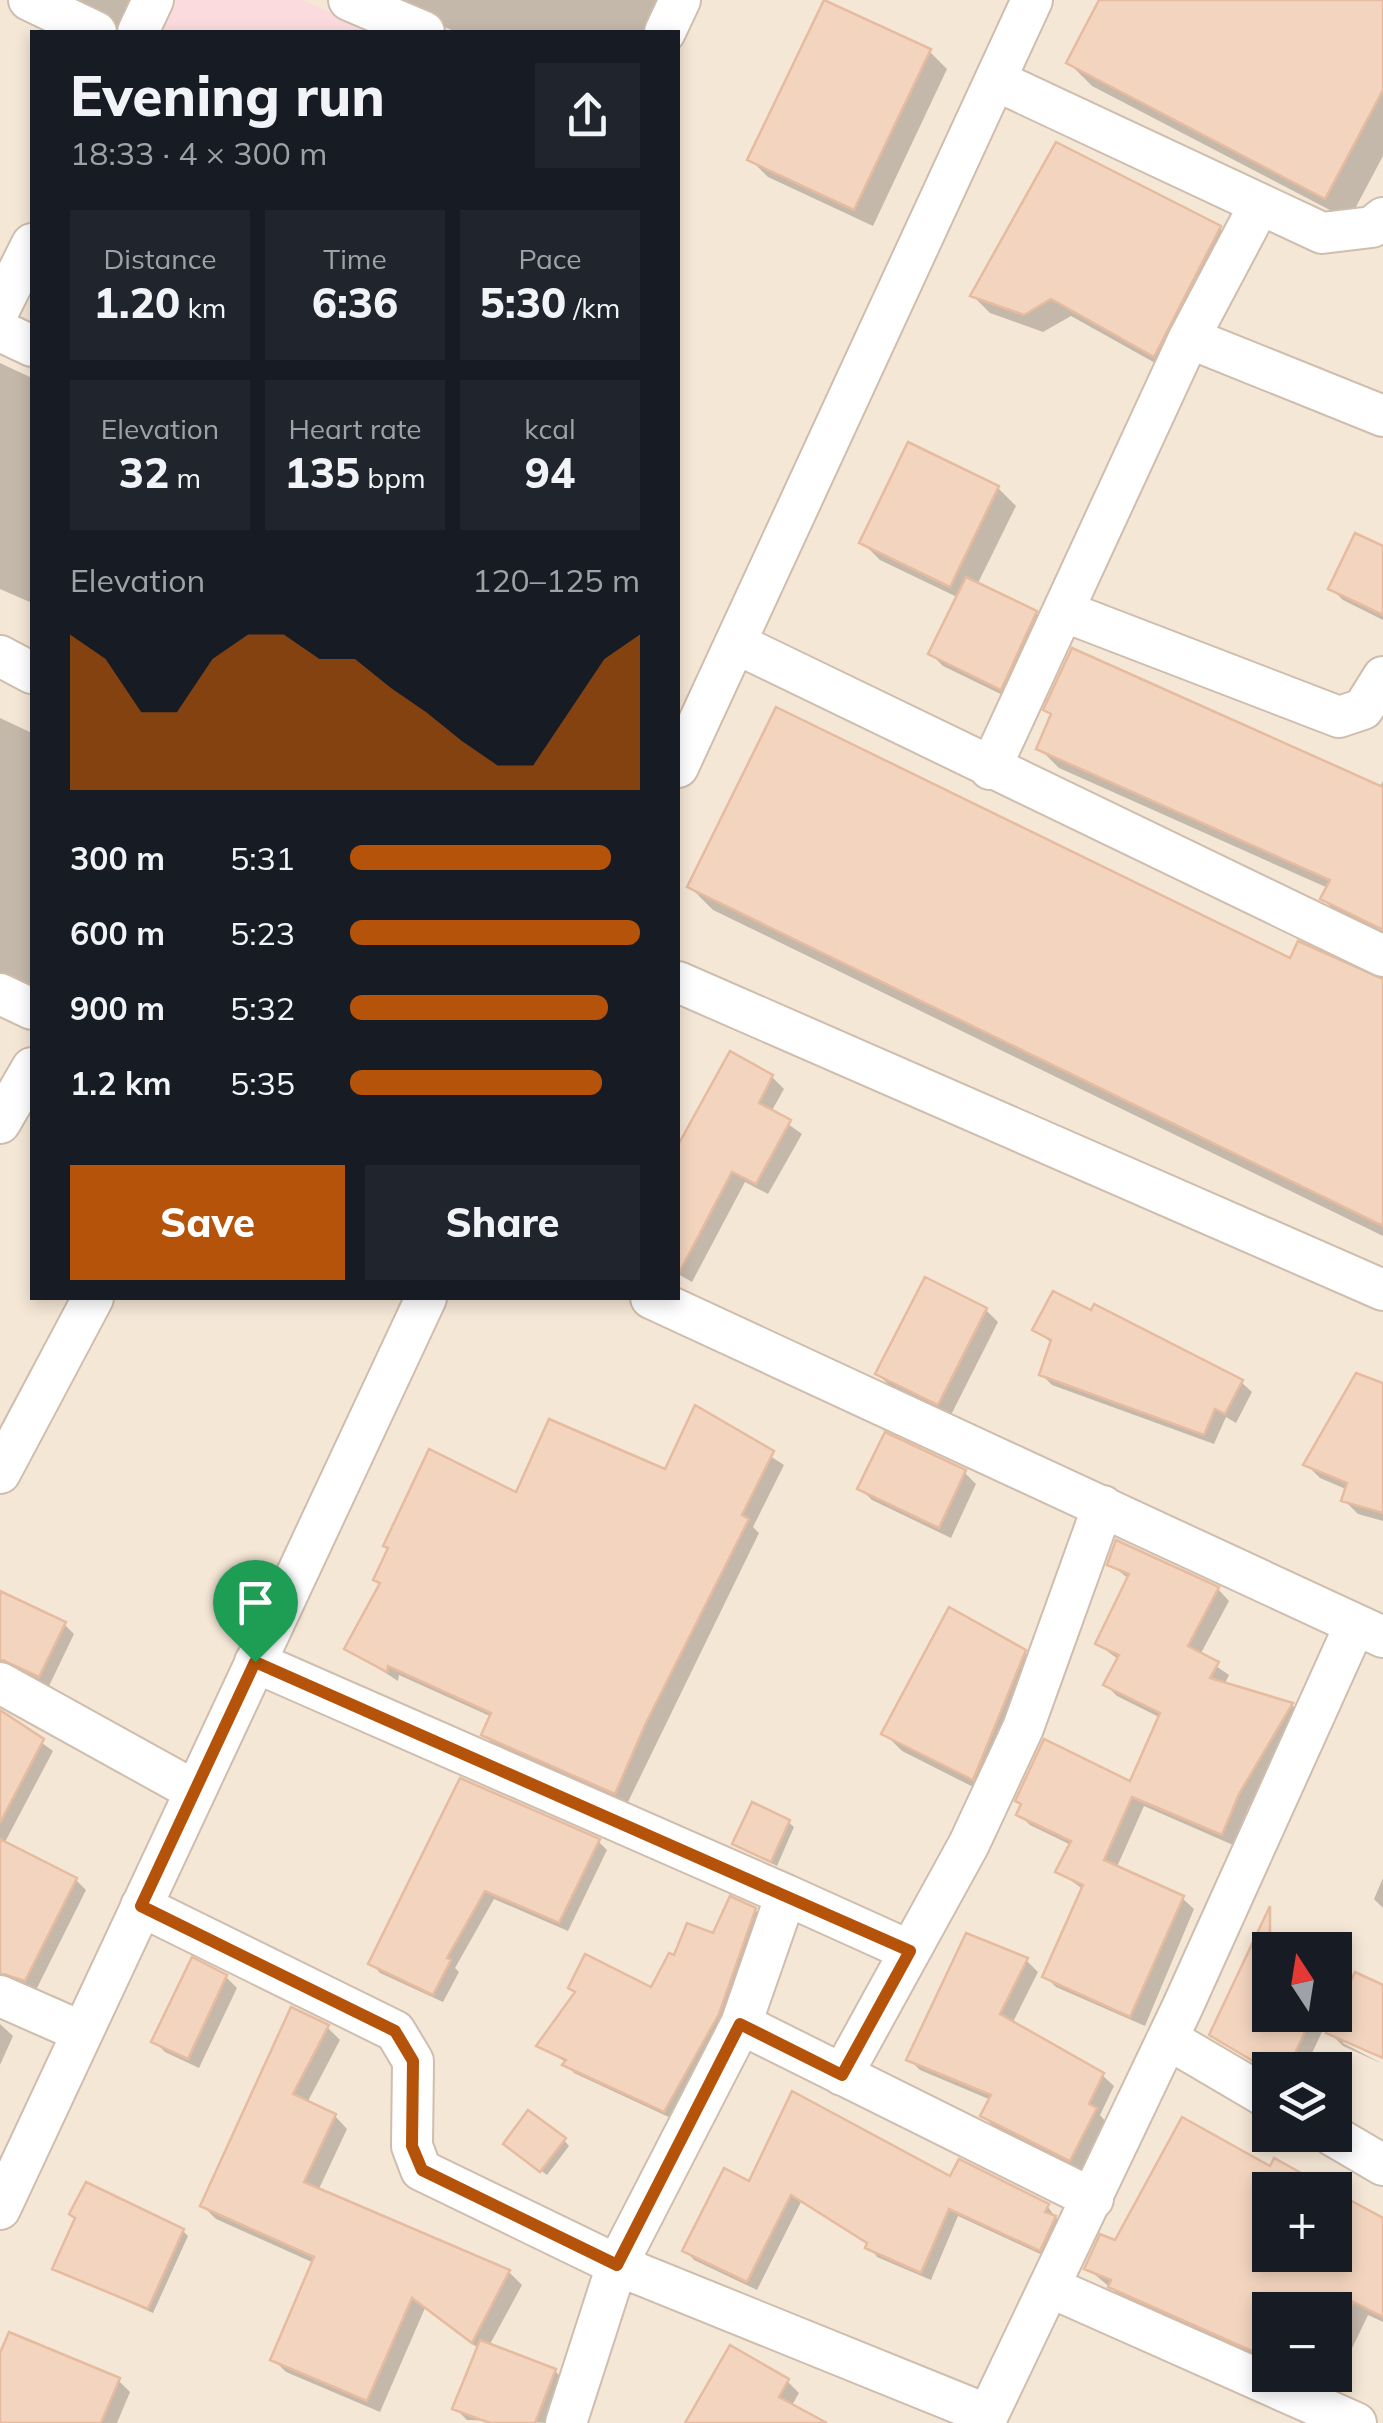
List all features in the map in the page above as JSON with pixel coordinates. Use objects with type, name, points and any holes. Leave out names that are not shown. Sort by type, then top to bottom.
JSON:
[{"type":"street","points":[[29,0],[92,30]]},
{"type":"street","points":[[139,30],[153,0]]},
{"type":"street","points":[[349,0],[419,30]]},
{"type":"street","points":[[667,30],[680,0]]},
{"type":"street","points":[[680,763],[995,80],[1021,4]]},
{"type":"street","points":[[995,80],[1322,232],[1372,227],[1383,218]]},
{"type":"street","points":[[990,769],[1189,338],[1260,204]]},
{"type":"street","points":[[0,308],[30,248]]},
{"type":"street","points":[[0,330],[30,345]]},
{"type":"street","points":[[1189,338],[1383,416]]},
{"type":"street","points":[[1063,611],[1339,717],[1363,709],[1383,677]]},
{"type":"street","points":[[737,644],[1383,956]]},
{"type":"street","points":[[0,656],[30,672]]},
{"type":"street","points":[[680,983],[1383,1290]]},
{"type":"street","points":[[0,994],[30,1008]]},
{"type":"street","points":[[0,1123],[30,1071]]},
{"type":"street","points":[[0,1474],[92,1300]]},
{"type":"street","points":[[0,2209],[425,1300]]},
{"type":"street","points":[[141,1906],[395,2031],[413,2061],[412,2146],[422,2170],[617,2265],[986,2419],[1369,1631],[655,1300]]},
{"type":"street","points":[[842,2075],[969,1844],[1023,1728],[1103,1506]]},
{"type":"street","points":[[255,1662],[910,1951]]},
{"type":"street","points":[[0,1683],[195,1791]]},
{"type":"street","points":[[566,2423],[617,2265],[740,2024],[786,1895]]},
{"type":"street","points":[[0,1996],[82,2032]]},
{"type":"street","points":[[740,2024],[1093,2199]]},
{"type":"street","points":[[1168,2038],[1252,2087]]},
{"type":"street","points":[[1352,2147],[1383,2165]]},
{"type":"street","points":[[1052,2288],[1356,2423]]},
{"type":"shaded area","points":[[0,0],[1383,0],[1383,2423],[0,2423]]},
{"type":"shaded area","points":[[174,0],[302,0],[369,30],[159,30]]},
{"type":"building","points":[[824,0],[931,49],[854,210],[747,160]]},
{"type":"building","points":[[1099,0],[1383,0],[1383,90],[1325,199],[1066,63]]},
{"type":"building","points":[[1056,142],[1221,226],[1154,357],[1051,299],[1024,315],[970,296]]},
{"type":"building","points":[[908,442],[999,486],[950,587],[859,543]]},
{"type":"building","points":[[1355,533],[1383,546],[1383,615],[1328,589]]},
{"type":"building","points":[[966,577],[1037,611],[1001,690],[928,654]]},
{"type":"building","points":[[1072,648],[1383,787],[1383,930],[1320,899],[1330,880],[1036,749],[1051,714],[1043,710]]},
{"type":"building","points":[[776,707],[1290,958],[1298,941],[1383,979],[1383,1226],[687,887]]},
{"type":"building","points":[[730,1051],[773,1075],[759,1103],[791,1120],[756,1184],[732,1172],[680,1271],[680,1141]]},
{"type":"building","points":[[925,1277],[987,1308],[938,1405],[875,1374]]},
{"type":"building","points":[[1053,1291],[1091,1310],[1094,1304],[1243,1380],[1225,1414],[1215,1409],[1204,1435],[1039,1375],[1051,1340],[1032,1330]]},
{"type":"building","points":[[1356,1373],[1383,1383],[1383,1513],[1341,1501],[1347,1483],[1303,1465]]},
{"type":"building","points":[[695,1405],[774,1451],[742,1515],[749,1519],[646,1723],[615,1794],[481,1735],[491,1713],[388,1666],[387,1672],[344,1649],[380,1583],[373,1580],[388,1548],[383,1546],[429,1449],[516,1492],[549,1419],[665,1469]]},
{"type":"building","points":[[885,1432],[966,1470],[939,1528],[857,1489]]},
{"type":"building","points":[[1116,1540],[1219,1587],[1188,1646],[1219,1662],[1210,1678],[1293,1703],[1239,1794],[1222,1835],[1132,1797],[1104,1860],[1184,1896],[1130,2017],[1042,1977],[1083,1885],[1055,1872],[1071,1841],[1016,1815],[1021,1804],[1015,1801],[1044,1739],[1130,1781],[1160,1713],[1103,1685],[1119,1655],[1095,1644],[1129,1574],[1107,1565]]},
{"type":"building","points":[[0,1591],[66,1622],[39,1677],[0,1659]]},
{"type":"building","points":[[949,1607],[1026,1650],[973,1780],[881,1734]]},
{"type":"building","points":[[0,1710],[44,1739],[0,1823]]},
{"type":"building","points":[[460,1778],[600,1839],[559,1923],[485,1891],[447,1958],[451,1960],[433,1995],[368,1964]]},
{"type":"building","points":[[752,1802],[790,1820],[771,1862],[732,1844]]},
{"type":"building","points":[[0,1839],[77,1878],[25,1981],[0,1973]]},
{"type":"building","points":[[730,1896],[756,1908],[719,2014],[664,2112],[562,2065],[566,2060],[536,2046],[575,1992],[568,1988],[585,1954],[651,1987],[669,1953],[674,1955],[687,1923],[713,1933]]},
{"type":"building","points":[[1270,1906],[1270,1932],[1258,1932]]},
{"type":"building","points":[[966,1933],[1028,1958],[1000,2014],[1104,2073],[1089,2104],[1097,2108],[1070,2161],[980,2116],[991,2095],[906,2060]]},
{"type":"building","points":[[1252,1944],[1252,2032],[1305,2032],[1296,2052],[1252,2052],[1252,2060],[1209,2035]]},
{"type":"building","points":[[192,1957],[227,1975],[188,2059],[151,2042]]},
{"type":"building","points":[[1355,1972],[1383,1985],[1383,2058],[1326,2033],[1352,2032]]},
{"type":"building","points":[[291,2007],[329,2025],[293,2094],[336,2114],[304,2182],[510,2270],[472,2343],[412,2298],[367,2401],[270,2360],[314,2257],[200,2206]]},
{"type":"building","points":[[792,2091],[950,2176],[959,2159],[1049,2204],[1045,2212],[1056,2216],[1040,2251],[949,2209],[921,2273],[865,2248],[867,2243],[791,2195],[747,2282],[682,2251],[724,2168],[749,2181]]},
{"type":"building","points":[[528,2110],[566,2138],[540,2172],[503,2144]]},
{"type":"building","points":[[1182,2117],[1270,2166],[1274,2158],[1299,2172],[1252,2172],[1252,2272],[1352,2272],[1352,2201],[1383,2218],[1383,2317],[1352,2304],[1352,2292],[1252,2292],[1252,2351],[1108,2287],[1111,2280],[1084,2269],[1100,2234],[1115,2240]]},
{"type":"building","points":[[86,2182],[184,2229],[148,2309],[52,2269],[75,2218],[69,2214]]},
{"type":"building","points":[[9,2332],[120,2378],[101,2423],[0,2423],[0,2353]]},
{"type":"building","points":[[480,2340],[556,2369],[535,2423],[490,2423],[452,2409]]},
{"type":"building","points":[[730,2345],[789,2379],[779,2397],[827,2423],[685,2423]]},
{"type":"route","points":[[255,1662],[910,1951],[842,2075],[740,2024],[617,2265],[422,2170],[412,2146],[413,2061],[395,2031],[141,1906],[255,1662]]}]
